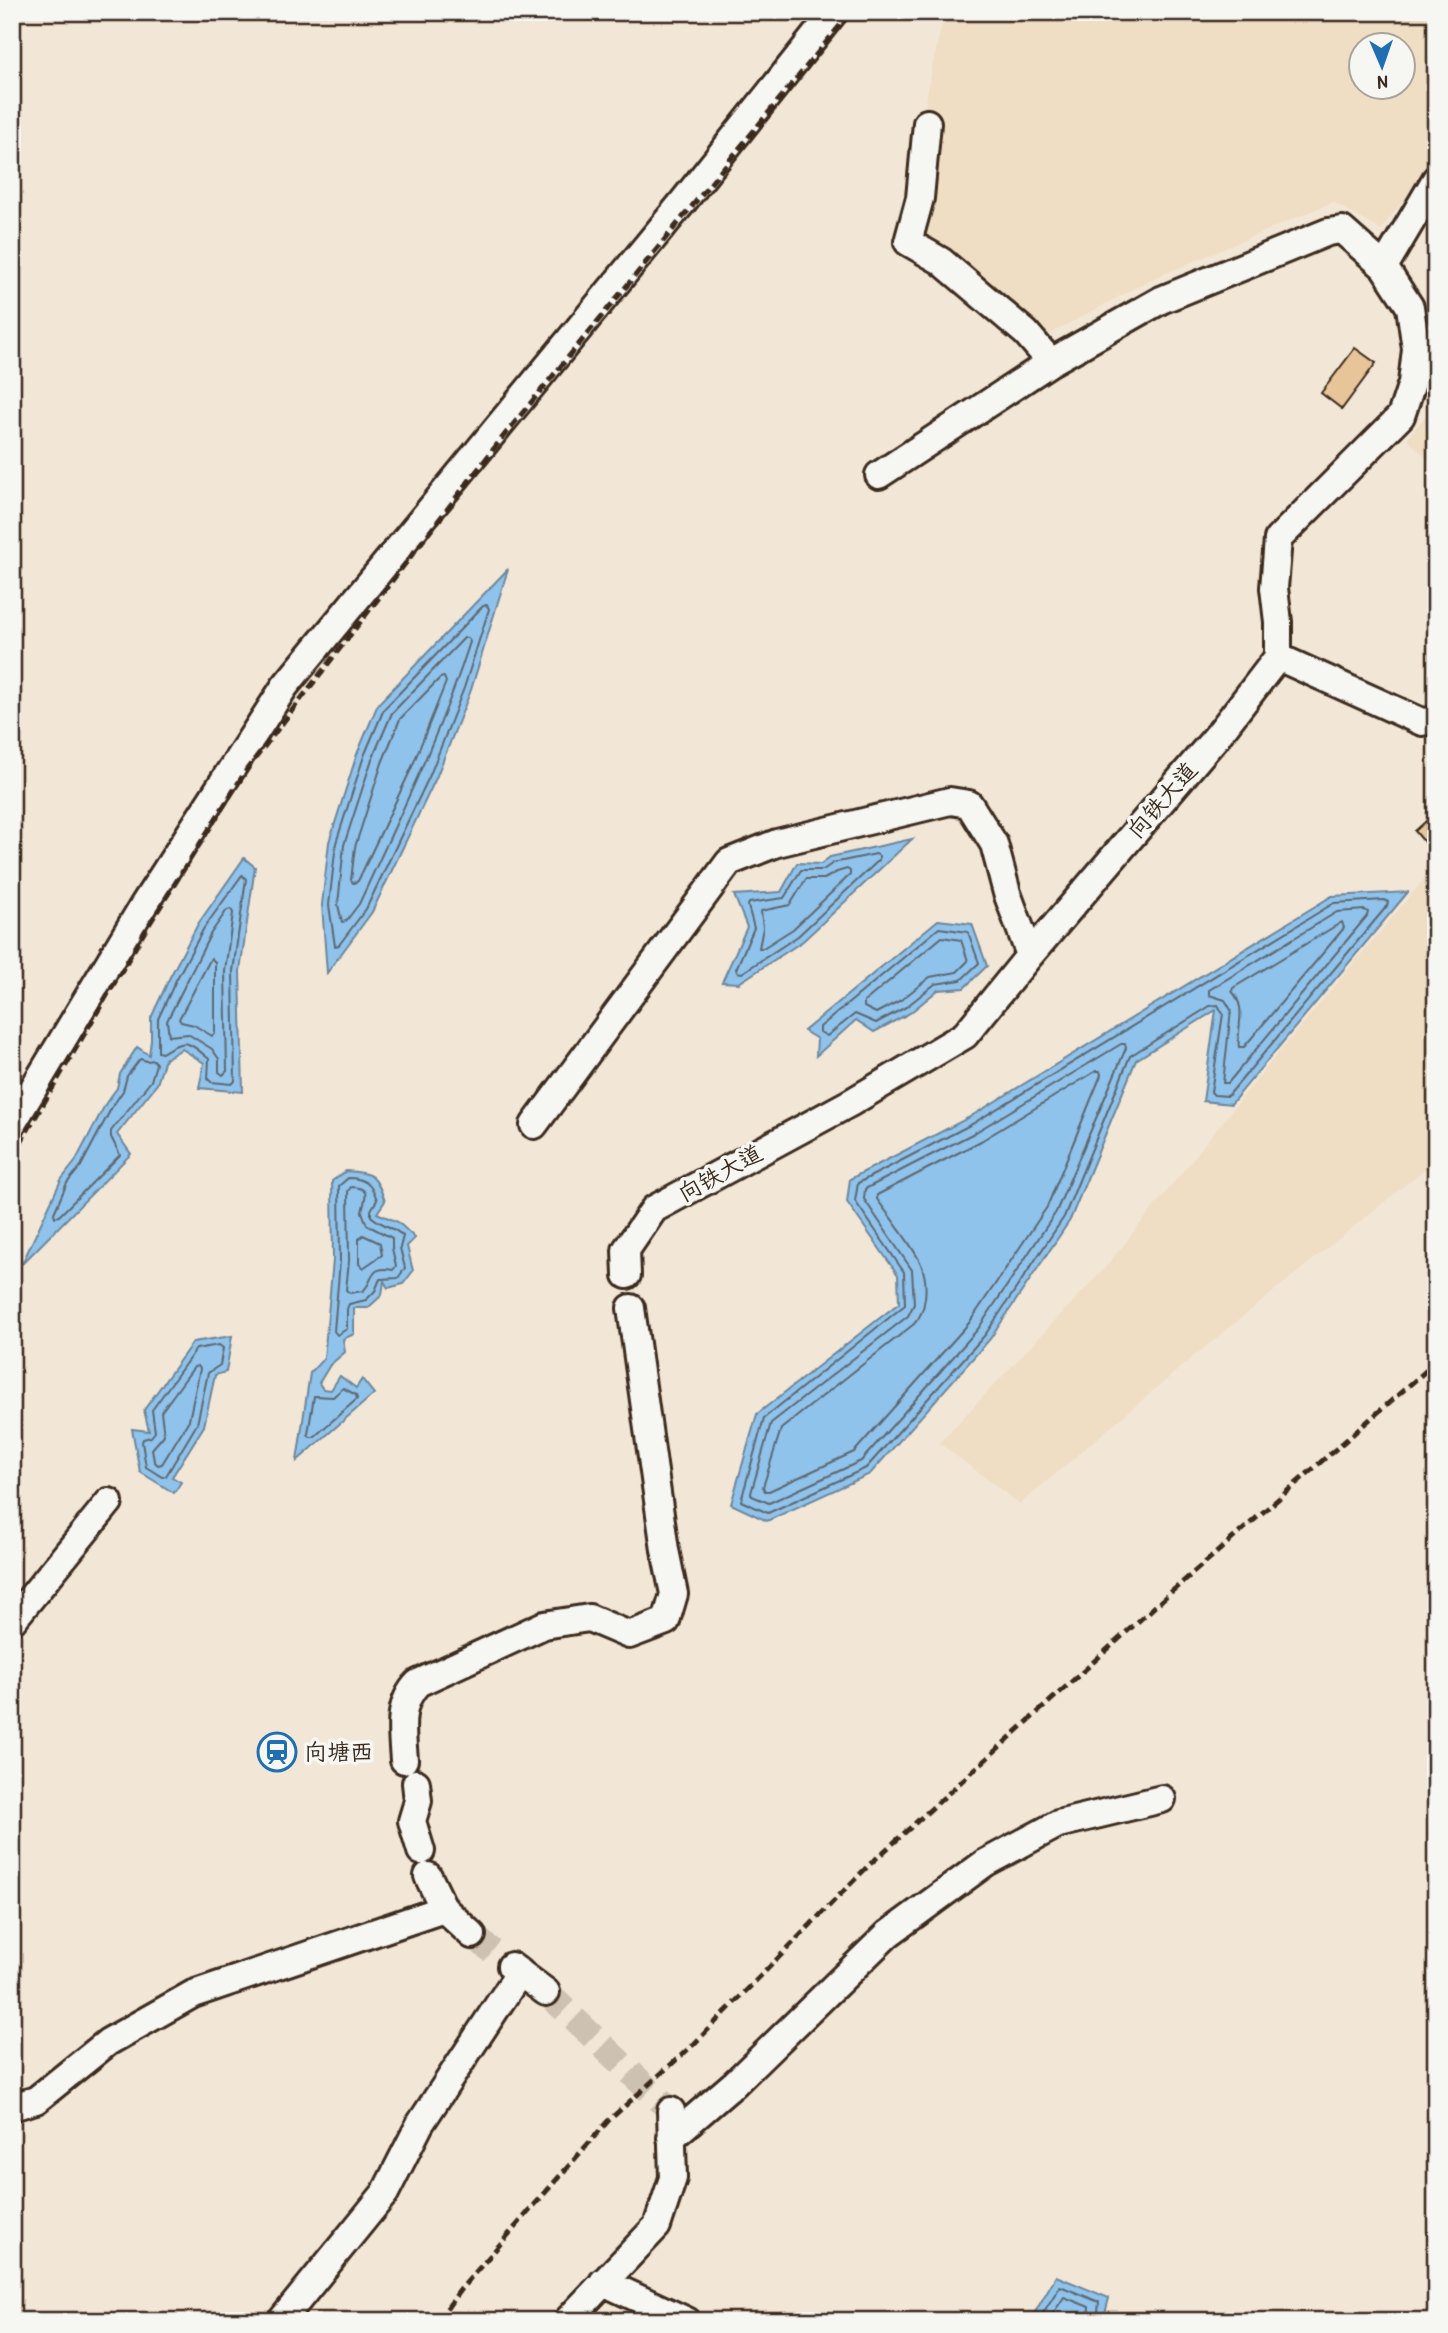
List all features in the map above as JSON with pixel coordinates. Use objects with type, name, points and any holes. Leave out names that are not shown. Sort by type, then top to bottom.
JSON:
[{"type":"street","points":[[12,1124],[143,906],[285,686],[673,213],[834,12]]},
{"type":"street","points":[[927,123],[920,198],[908,242],[941,261],[1026,333],[1051,362]]},
{"type":"street","points":[[1384,267],[1436,179]]},
{"type":"street","points":[[879,475],[1051,362],[1161,300],[1328,232],[1342,230],[1384,267],[1410,307],[1416,349],[1412,383],[1401,416],[1278,539],[1274,588],[1278,657],[1431,722]]},
{"type":"street","name":"向铁大道","points":[[627,1275],[626,1250],[654,1209],[850,1102],[965,1035],[1218,735],[1278,657]]},
{"type":"street","points":[[534,1125],[729,862],[777,843],[950,802],[969,804],[994,844],[1007,892],[1030,955]]},
{"type":"street","points":[[472,1935],[444,1909],[425,1863],[412,1821],[418,1801],[401,1720],[408,1693],[418,1683],[544,1625],[589,1618],[629,1634],[666,1621],[674,1594],[665,1550],[631,1308]]},
{"type":"street","points":[[12,1621],[109,1502]]},
{"type":"street","points":[[671,2138],[735,2083],[888,1934],[985,1863],[1058,1824],[1161,1799]]},
{"type":"street","points":[[12,2107],[36,2100],[108,2042],[193,1994],[444,1909]]},
{"type":"street","points":[[281,2321],[385,2193],[420,2124],[516,1969],[546,1992]]},
{"type":"street","points":[[567,2321],[657,2225],[673,2178],[671,2111]]},
{"type":"street","points":[[603,2282],[687,2321]]},
{"type":"shaded area","points":[[945,12],[1436,12],[1436,157],[1381,230],[1333,202],[1148,281],[1048,335],[932,244],[902,233],[933,62]]},
{"type":"shaded area","points":[[1436,402],[1436,467],[1407,439]]},
{"type":"shaded area","points":[[1436,865],[1436,1160],[1193,1357],[1020,1504],[939,1443],[1104,1269],[1274,1058]]},
{"type":"water","points":[[508,569],[471,690],[436,778],[372,912],[327,973],[322,905],[329,842],[357,754],[378,704]]},
{"type":"water","points":[[912,839],[803,941],[739,983],[722,982],[747,927],[734,895],[781,892],[797,863],[821,864],[830,857]]},
{"type":"water","points":[[244,858],[255,867],[240,971],[243,1092],[199,1088],[204,1063],[182,1049],[165,1059],[157,1084],[117,1134],[131,1154],[22,1264],[61,1180],[75,1162],[106,1103],[117,1088],[120,1074],[137,1047],[149,1055],[151,1018],[170,977],[198,924]]},
{"type":"water","points":[[1408,892],[1231,1104],[1203,1101],[1216,1010],[1136,1060],[1070,1220],[990,1339],[870,1474],[767,1521],[731,1504],[757,1414],[899,1303],[898,1275],[847,1202],[850,1179],[968,1118],[1332,896]]},
{"type":"water","points":[[938,920],[972,924],[987,966],[964,988],[938,990],[910,1013],[874,1032],[856,1020],[816,1056],[817,1039],[804,1031]]},
{"type":"water","points":[[346,1171],[372,1177],[385,1201],[377,1213],[398,1222],[415,1238],[407,1246],[413,1271],[403,1284],[388,1288],[384,1281],[382,1295],[368,1308],[354,1308],[354,1334],[343,1339],[345,1352],[330,1365],[319,1383],[323,1389],[331,1390],[340,1376],[356,1388],[362,1379],[374,1394],[297,1461],[310,1373],[324,1358],[333,1260],[332,1181]]},
{"type":"water","points":[[232,1336],[226,1372],[215,1375],[204,1426],[172,1477],[181,1482],[174,1493],[140,1472],[132,1429],[149,1431],[144,1410],[193,1342]]},
{"type":"water","points":[[1056,2276],[1109,2298],[1103,2321],[1030,2321]]},
{"type":"building","points":[[1355,348],[1376,363],[1342,409],[1321,393]]},
{"type":"building","points":[[1436,812],[1436,854],[1435,855],[1415,831]]},
{"type":"tunnel","points":[[472,1935],[511,1966]]},
{"type":"tunnel","points":[[546,1992],[671,2111]]},
{"type":"railway","points":[[12,1157],[145,931],[247,769],[502,438],[851,12]]},
{"type":"railway","points":[[438,2321],[460,2290],[608,2121],[694,2044],[869,1865],[1163,1599],[1436,1362]]},
{"type":"place","name":"向塘西","points":[[277,1752]]}]
